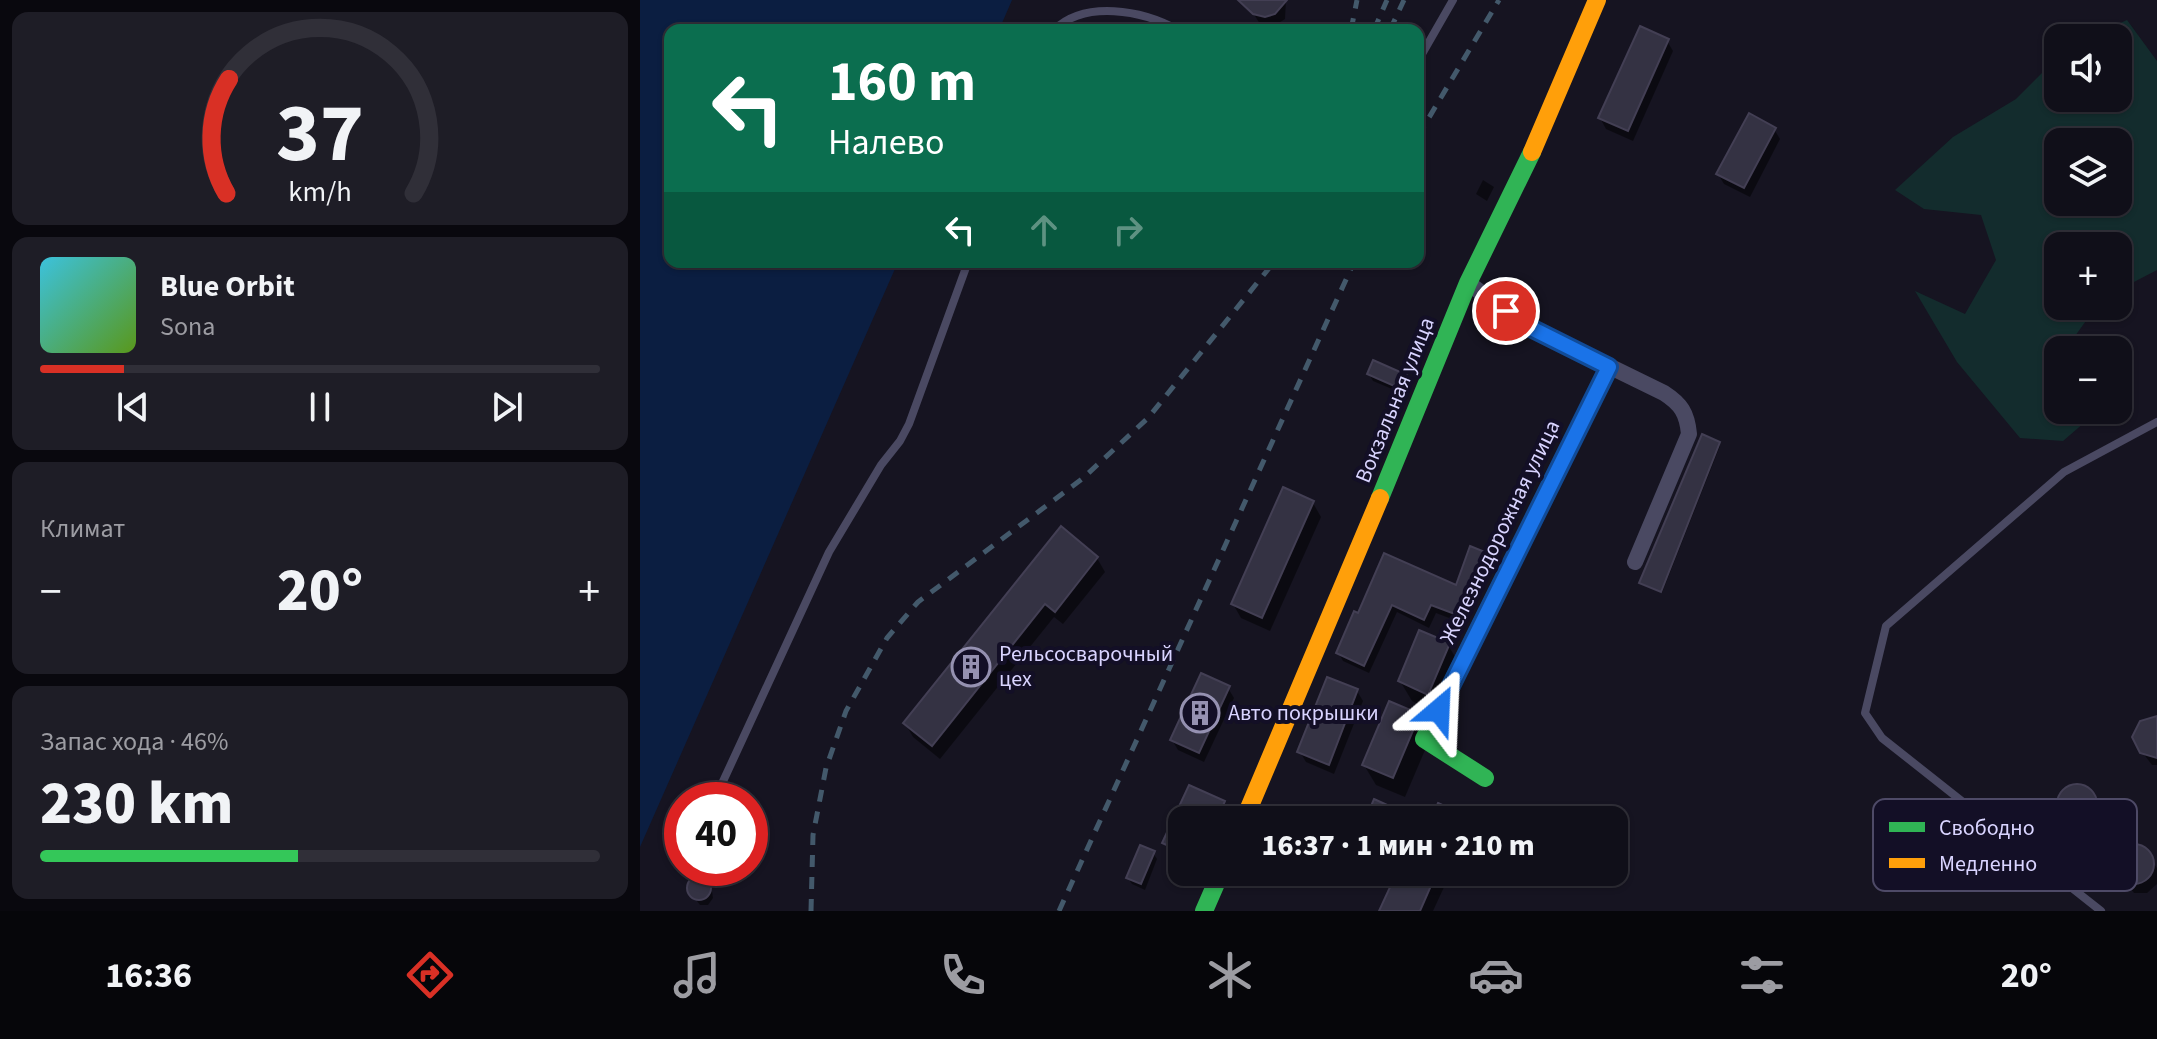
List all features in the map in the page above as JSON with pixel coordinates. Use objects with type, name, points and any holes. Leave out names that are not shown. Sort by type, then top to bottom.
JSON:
[{"type":"main road","name":"Вокзальная улица","points":[[1250,806],[1468,283],[1531,154],[1597,0]]},
{"type":"main road","name":"Железнодорожная улица","points":[[1485,778],[1424,739],[1609,367]]},
{"type":"main road","points":[[1204,911],[1215,886]]},
{"type":"street","points":[[1468,283],[1525,325],[1664,393],[1680,404],[1688,419],[1689,434],[1635,562]]},
{"type":"lane","points":[[1424,51],[1453,0]]},
{"type":"lane","points":[[1062,24],[1078,12],[1105,7],[1133,11],[1168,24]]},
{"type":"lane","points":[[723,782],[829,552],[909,424],[966,268]]},
{"type":"lane","points":[[1959,799],[1882,738],[1865,713],[1886,626],[2064,472],[2157,422]]},
{"type":"lane","points":[[2076,891],[2101,911]]},
{"type":"green space","points":[[2132,27],[2157,61],[2157,270],[2132,283],[2132,232],[2044,232],[2044,320],[2087,320],[2075,336],[2044,336],[2044,424],[2083,424],[2063,441],[2020,438],[1957,362],[1915,291],[1965,314],[1996,260],[1981,215],[1924,209],[1895,190],[1953,137],[2016,99],[2044,71],[2044,112],[2132,112]]},
{"type":"water","points":[[640,0],[1012,0],[1002,24],[664,24],[664,268],[895,268],[669,782],[664,782],[664,793],[640,847]]},
{"type":"building","points":[[1238,0],[1287,0],[1275,14],[1265,17],[1253,14]]},
{"type":"building","points":[[1640,26],[1669,39],[1628,131],[1598,118]]},
{"type":"building","points":[[1749,113],[1776,128],[1744,188],[1716,174]]},
{"type":"building","points":[[1373,360],[1407,375],[1401,389],[1367,374]]},
{"type":"building","points":[[1702,434],[1720,442],[1661,592],[1639,583]]},
{"type":"building","points":[[1283,487],[1314,501],[1262,618],[1231,604]]},
{"type":"building","name":"Рельсосварочный цех","points":[[1061,526],[1098,557],[1055,612],[1045,604],[932,746],[903,723]]},
{"type":"building","points":[[1470,546],[1485,552],[1460,616],[1431,605],[1424,620],[1392,605],[1364,666],[1336,653],[1354,611],[1358,613],[1384,553],[1456,585]]},
{"type":"building","points":[[1419,630],[1450,643],[1428,695],[1398,681]]},
{"type":"building","name":"Авто покрышки","points":[[1201,673],[1230,686],[1199,753],[1170,740]]},
{"type":"building","points":[[1327,677],[1358,689],[1329,765],[1297,752]]},
{"type":"building","points":[[1389,701],[1420,714],[1393,778],[1362,765]]},
{"type":"building","points":[[2157,716],[2157,758],[2140,753],[2132,737],[2140,721]]},
{"type":"building","points":[[2077,784],[2085,785],[2096,799],[2058,799],[2069,785]]},
{"type":"building","points":[[1189,785],[1225,801],[1223,806],[1179,806]]},
{"type":"building","points":[[1374,799],[1389,806],[1371,806]]},
{"type":"building","points":[[1168,830],[1168,846],[1162,843]]},
{"type":"building","points":[[2137,844],[2142,845],[2153,856],[2153,872],[2142,883],[2137,884]]},
{"type":"building","points":[[1140,845],[1155,851],[1141,884],[1126,878]]},
{"type":"building","points":[[687,886],[711,886],[710,893],[699,900],[688,893],[687,888]]},
{"type":"building","points":[[1391,886],[1431,886],[1420,911],[1379,911]]},
{"type":"railway","points":[[1352,24],[1357,0]]},
{"type":"railway","points":[[1377,24],[1387,0]]},
{"type":"railway","points":[[1393,24],[1404,0]]},
{"type":"railway","points":[[1424,126],[1499,0]]},
{"type":"railway","points":[[811,911],[813,835],[826,768],[846,711],[887,638],[918,602],[1082,479],[1148,418],[1269,268]]},
{"type":"railway","points":[[1059,911],[1351,268]]},
{"type":"traffic: fast","points":[[1380,498],[1468,283],[1532,152]]},
{"type":"traffic: fast","points":[[1485,778],[1424,739],[1609,367]]},
{"type":"traffic: fast","points":[[1204,911],[1215,886]]},
{"type":"traffic: slow","points":[[1532,152],[1597,0]]},
{"type":"traffic: slow","points":[[1250,806],[1380,498]]},
{"type":"place","name":"Рельсосварочный цех","points":[[971,667]]},
{"type":"place","name":"Авто покрышки","points":[[1200,713]]},
{"type":"route","points":[[1439,710],[1609,367],[1525,325],[1506,311]]}]
